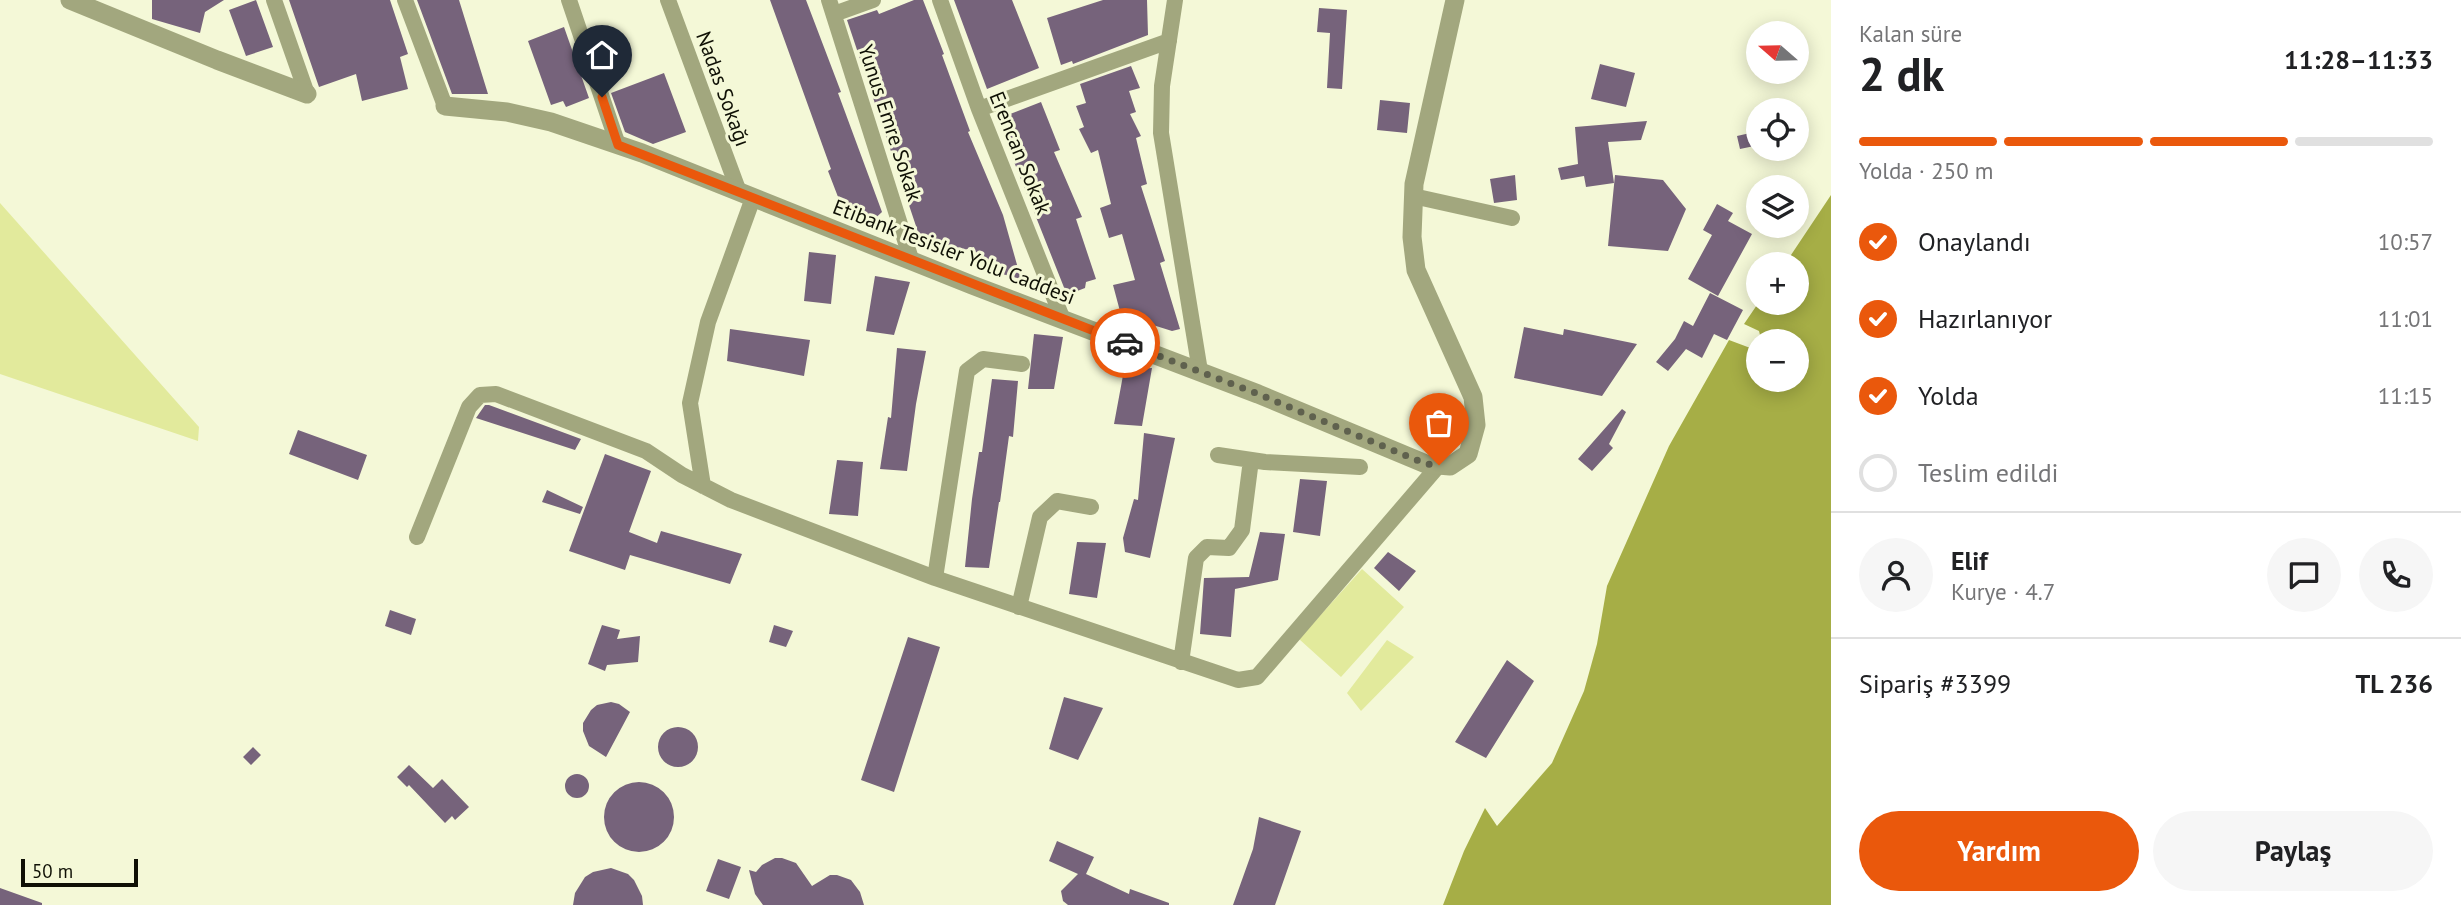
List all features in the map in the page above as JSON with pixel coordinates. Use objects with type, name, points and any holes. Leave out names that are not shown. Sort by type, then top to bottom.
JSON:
[{"type":"street","points":[[70,0],[307,94]]},
{"type":"street","points":[[274,0],[307,94]]},
{"type":"street","points":[[405,0],[445,106]]},
{"type":"street","points":[[569,0],[618,145]]},
{"type":"street","name":"Nadas Sokağı","points":[[668,0],[746,195]]},
{"type":"street","points":[[831,7],[873,0]]},
{"type":"street","name":"Erencan Sokak","points":[[940,0],[979,109],[1063,320]]},
{"type":"street","points":[[1175,0],[1162,86],[1161,133],[1200,371]]},
{"type":"street","points":[[416,537],[469,407],[480,395],[496,394],[646,451],[682,475],[732,500],[935,578],[1238,680],[1256,677],[1439,465],[1450,466],[1468,454],[1476,425],[1473,397],[1416,270],[1412,237],[1416,173],[1455,0]]},
{"type":"street","name":"Yunus Emre Sokak","points":[[831,7],[911,259]]},
{"type":"street","points":[[979,109],[1169,41]]},
{"type":"street","name":"Etibank Tesisler Yolu Caddesi","points":[[445,106],[507,112],[551,122],[618,145],[1200,371],[1426,464],[1439,465]]},
{"type":"street","points":[[703,486],[690,403],[708,322],[746,195]]},
{"type":"street","points":[[1413,196],[1512,218]]},
{"type":"street","points":[[935,578],[967,371],[983,359],[1022,364]]},
{"type":"street","points":[[1218,456],[1360,467]]},
{"type":"street","points":[[1181,662],[1196,558],[1207,547],[1229,548],[1242,530],[1251,460]]},
{"type":"street","points":[[1019,607],[1040,517],[1057,501],[1091,507]]},
{"type":"shaded area","points":[[1831,195],[1831,905],[1443,905],[1464,851],[1485,808],[1497,826],[1552,763],[1584,691],[1597,644],[1607,586],[1669,446],[1729,340],[1746,346],[1746,392],[1809,392],[1809,329],[1755,329],[1744,324],[1750,315],[1809,315],[1809,252],[1793,252],[1802,238],[1809,238],[1809,228]]},
{"type":"shaded area","points":[[0,203],[199,427],[198,441],[0,374]]},
{"type":"shaded area","points":[[1362,569],[1404,607],[1341,677],[1299,639]]},
{"type":"shaded area","points":[[1387,640],[1414,657],[1361,711],[1347,693]]},
{"type":"building","points":[[152,0],[224,0],[205,12],[200,33],[152,19]]},
{"type":"building","points":[[256,0],[273,47],[246,56],[229,10]]},
{"type":"building","points":[[289,0],[390,0],[408,54],[400,57],[408,89],[362,101],[356,74],[319,87]]},
{"type":"building","points":[[417,0],[459,0],[488,94],[452,94]]},
{"type":"building","points":[[770,0],[806,0],[882,212],[870,223],[845,215]]},
{"type":"building","points":[[914,0],[923,0],[944,54],[942,55],[970,131],[968,132],[1003,215],[1021,279],[980,268],[974,247],[944,256],[921,241],[847,20],[877,10],[879,14]]},
{"type":"building","points":[[954,0],[1012,0],[1039,68],[987,89]]},
{"type":"building","points":[[1103,0],[1147,0],[1148,35],[1073,64],[1072,61],[1061,65],[1047,18]]},
{"type":"building","points":[[1319,8],[1347,10],[1342,89],[1327,88],[1330,33],[1317,32]]},
{"type":"building","points":[[564,27],[589,98],[566,107],[563,101],[551,105],[528,41]]},
{"type":"building","points":[[1600,64],[1635,73],[1626,107],[1591,99]]},
{"type":"building","points":[[1131,66],[1140,88],[1129,91],[1136,112],[1130,114],[1141,136],[1136,138],[1147,184],[1141,186],[1165,261],[1160,263],[1180,329],[1172,331],[1121,315],[1113,285],[1135,280],[1122,234],[1109,238],[1100,208],[1111,204],[1098,150],[1091,153],[1079,129],[1084,127],[1076,106],[1086,103],[1080,84]]},
{"type":"building","points":[[664,73],[686,132],[653,144],[625,132],[611,93]]},
{"type":"building","points":[[1380,100],[1410,103],[1407,133],[1377,130]]},
{"type":"building","points":[[1041,102],[1060,150],[1054,152],[1082,217],[1076,219],[1096,279],[1086,282],[1085,288],[1067,295],[997,119]]},
{"type":"building","points":[[1647,121],[1641,140],[1608,142],[1614,183],[1586,187],[1584,176],[1561,180],[1558,168],[1578,164],[1575,127]]},
{"type":"building","points":[[1746,134],[1746,148],[1740,149],[1737,136]]},
{"type":"building","points":[[1515,175],[1517,200],[1494,203],[1490,179]]},
{"type":"building","points":[[1615,175],[1663,180],[1686,209],[1668,251],[1608,246]]},
{"type":"building","points":[[1717,204],[1733,213],[1728,221],[1746,231],[1746,238],[1750,238],[1718,296],[1688,279],[1712,235],[1703,230]]},
{"type":"building","points":[[809,252],[836,255],[831,304],[804,301]]},
{"type":"building","points":[[875,276],[910,282],[894,335],[866,331]]},
{"type":"building","points":[[1710,293],[1743,310],[1727,340],[1714,334],[1702,358],[1686,349],[1668,371],[1656,362],[1675,339],[1684,321],[1693,326]]},
{"type":"building","points":[[1524,327],[1563,335],[1564,329],[1637,344],[1602,396],[1514,378]]},
{"type":"building","points":[[730,329],[810,340],[804,376],[727,361]]},
{"type":"building","points":[[1034,334],[1063,337],[1054,389],[1028,389]]},
{"type":"building","points":[[897,348],[926,351],[907,471],[880,469],[888,417],[891,418]]},
{"type":"building","points":[[1152,368],[1142,426],[1114,424],[1124,370]]},
{"type":"building","points":[[992,379],[1018,381],[1013,437],[1009,436],[989,568],[965,567],[972,499],[979,452],[982,452]]},
{"type":"building","points":[[485,405],[581,439],[575,450],[476,418]]},
{"type":"building","points":[[1622,409],[1626,412],[1609,444],[1613,448],[1592,471],[1578,459]]},
{"type":"building","points":[[298,430],[367,455],[358,480],[289,454]]},
{"type":"building","points":[[1144,433],[1175,438],[1150,558],[1125,552],[1123,538],[1134,499],[1138,500]]},
{"type":"building","points":[[605,454],[651,471],[629,532],[657,543],[661,531],[742,554],[730,584],[630,555],[625,570],[569,551]]},
{"type":"building","points":[[837,460],[863,462],[858,516],[829,514]]},
{"type":"building","points":[[1300,479],[1327,481],[1320,536],[1293,532]]},
{"type":"building","points":[[547,490],[583,507],[580,514],[542,502]]},
{"type":"building","points":[[1260,532],[1285,534],[1278,580],[1235,589],[1231,637],[1200,634],[1204,578],[1249,577]]},
{"type":"building","points":[[1077,542],[1106,543],[1097,598],[1069,594]]},
{"type":"building","points":[[1388,552],[1416,571],[1399,591],[1374,568]]},
{"type":"building","points":[[390,610],[416,619],[411,635],[385,626]]},
{"type":"building","points":[[602,625],[620,630],[617,639],[640,636],[638,662],[607,665],[605,671],[588,664]]},
{"type":"building","points":[[774,625],[793,631],[786,647],[769,642]]},
{"type":"building","points":[[908,637],[940,647],[894,792],[861,780]]},
{"type":"building","points":[[1507,660],[1534,681],[1486,758],[1455,742]]},
{"type":"building","points":[[1064,697],[1103,708],[1078,760],[1049,749]]},
{"type":"building","points":[[611,702],[630,712],[606,757],[589,746],[583,723],[597,705]]},
{"type":"building","points":[[678,727],[692,733],[698,747],[692,761],[678,767],[664,761],[658,747],[664,733]]},
{"type":"building","points":[[253,747],[261,755],[251,765],[243,757]]},
{"type":"building","points":[[409,765],[433,788],[442,779],[469,807],[455,820],[452,816],[445,823],[409,785],[407,787],[397,777]]},
{"type":"building","points":[[577,774],[586,777],[589,786],[586,795],[577,798],[568,795],[565,786],[568,777]]},
{"type":"building","points":[[639,782],[664,792],[674,817],[664,842],[639,852],[614,842],[604,817],[614,792]]},
{"type":"building","points":[[1259,817],[1301,831],[1275,905],[1233,905],[1253,849]]},
{"type":"building","points":[[1057,841],[1094,857],[1086,874],[1129,894],[1130,889],[1169,905],[1068,905],[1063,901],[1061,891],[1078,874],[1049,861]]},
{"type":"building","points":[[775,858],[796,863],[812,886],[830,875],[851,880],[860,892],[864,905],[763,905],[755,894],[749,870],[756,872]]},
{"type":"building","points":[[718,859],[741,867],[729,899],[706,891]]},
{"type":"building","points":[[611,868],[628,874],[634,880],[642,896],[643,905],[573,905],[575,893],[585,877],[593,872]]},
{"type":"building","points":[[0,888],[42,903],[42,905],[0,905]]},
{"type":"way so far","points":[[1125,343],[1258,394],[1426,464],[1439,465]]},
{"type":"route","points":[[602,97],[618,145],[1125,343]]}]
